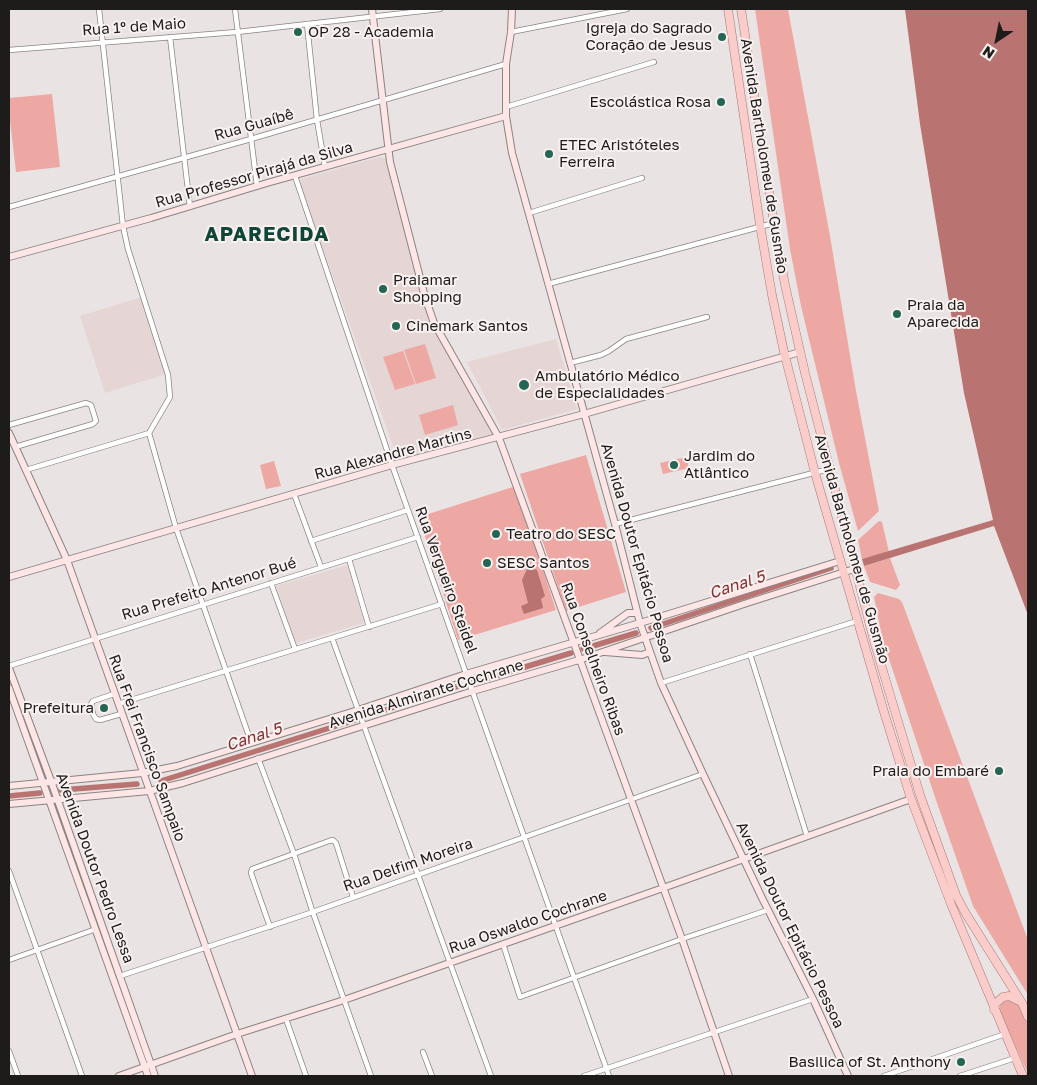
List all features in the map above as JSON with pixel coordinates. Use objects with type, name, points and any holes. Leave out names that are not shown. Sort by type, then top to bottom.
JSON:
[{"type":"main road","name":"Avenida Doutor Epitácio Pessoa","points":[[512,9],[511,32],[506,64],[506,116],[513,158],[615,524],[637,613],[661,683],[848,1075]]},
{"type":"main road","name":"Avenida Bartholomeu de Gusmão","points":[[728,9],[772,295],[785,356],[815,473],[857,621],[911,799],[951,904],[1023,1076]]},
{"type":"main road","name":"Avenida Bartholomeu de Gusmão","points":[[741,9],[774,222],[800,352],[854,569],[874,641],[920,795],[956,895],[1022,1003],[1028,1017]]},
{"type":"main road","name":"Rua Conselheiro Ribas","points":[[373,12],[388,148],[395,184],[434,323],[499,438],[534,530],[573,644],[632,800],[715,1031],[729,1076]]},
{"type":"main road","name":"Rua Professor Pirajá da Silva","points":[[9,257],[124,226],[388,148],[506,116]]},
{"type":"main road","name":"Rua Alexandre Martins","points":[[9,577],[392,466],[499,438],[800,352]]},
{"type":"main road","name":"Rua Frei Francisco Sampaio","points":[[9,433],[67,560],[252,1076]]},
{"type":"main road","name":"Avenida Almirante Cochrane","points":[[9,804],[148,790],[183,783],[472,690],[601,652],[643,630],[840,561]]},
{"type":"main road","name":"Avenida Almirante Cochrane","points":[[9,786],[143,775],[359,711],[467,675],[595,636],[643,630],[854,569]]},
{"type":"main road","points":[[595,636],[628,613],[637,613]]},
{"type":"main road","points":[[601,652],[642,655],[650,652]]},
{"type":"main road","name":"Avenida Doutor Pedro Lessa","points":[[9,667],[120,976],[147,1066],[148,1076]]},
{"type":"main road","name":"Avenida Doutor Pedro Lessa","points":[[9,688],[147,1066],[155,1076]]},
{"type":"main road","name":"Rua Oswaldo Cochrane","points":[[119,1076],[237,1034],[344,1000],[911,799]]},
{"type":"main road","points":[[994,1010],[995,1004],[1003,997],[1009,996],[1022,1003]]},
{"type":"main road","points":[[838,1076],[848,1075]]},
{"type":"street","points":[[26,470],[149,433],[170,397],[168,375],[128,248],[117,177],[99,9]]},
{"type":"street","points":[[234,9],[257,186]]},
{"type":"street","name":"Rua 1º de Maio","points":[[9,50],[237,32],[308,24],[373,12],[440,9]]},
{"type":"street","points":[[511,32],[627,9]]},
{"type":"street","points":[[308,24],[317,120],[325,167]]},
{"type":"street","points":[[170,37],[190,207]]},
{"type":"street","points":[[506,107],[654,62]]},
{"type":"street","name":"Rua Guaíbê","points":[[9,207],[251,140],[506,64]]},
{"type":"street","name":"Rua Vergueiro Steidel","points":[[295,176],[392,466],[610,1076]]},
{"type":"street","points":[[529,213],[642,178]]},
{"type":"street","points":[[548,284],[774,222]]},
{"type":"street","points":[[570,363],[601,355],[626,339],[707,317]]},
{"type":"street","points":[[9,425],[86,403],[91,405],[94,413],[96,421],[93,424],[15,447]]},
{"type":"street","points":[[149,433],[176,528],[251,742]]},
{"type":"street","points":[[615,524],[829,469]]},
{"type":"street","points":[[294,494],[321,567]]},
{"type":"street","points":[[311,542],[408,510]]},
{"type":"street","name":"Rua Prefeito Antenor Bué","points":[[9,667],[95,637],[418,538]]},
{"type":"street","points":[[349,559],[369,627]]},
{"type":"street","points":[[272,583],[295,649]]},
{"type":"street","points":[[118,704],[442,604]]},
{"type":"street","points":[[661,683],[857,621]]},
{"type":"street","points":[[332,638],[448,962],[491,1076]]},
{"type":"street","points":[[750,654],[807,836]]},
{"type":"street","points":[[114,694],[94,701],[91,704],[91,709],[96,719],[100,720],[121,714]]},
{"type":"street","points":[[258,758],[372,1076]]},
{"type":"street","name":"Rua Delfim Moreira","points":[[120,976],[270,927],[703,774]]},
{"type":"street","points":[[270,927],[251,873],[252,869],[334,840],[353,897]]},
{"type":"street","points":[[9,871],[82,1076]]},
{"type":"street","points":[[503,944],[520,997],[768,910]]},
{"type":"street","points":[[9,960],[96,929]]},
{"type":"street","points":[[584,1076],[813,999]]},
{"type":"street","points":[[286,1019],[306,1076]]},
{"type":"street","points":[[884,1076],[1005,1034]]},
{"type":"street","points":[[9,1051],[18,1076]]},
{"type":"street","points":[[423,1052],[432,1076]]},
{"type":"street","points":[[960,1076],[1015,1058]]},
{"type":"shaded area","points":[[755,9],[788,9],[879,511],[858,531],[839,463],[801,306],[790,249]]},
{"type":"shaded area","points":[[905,9],[1028,9],[1028,615],[994,526],[864,566],[862,559],[993,520],[964,393],[920,124]]},
{"type":"shaded area","points":[[52,94],[60,167],[16,172],[9,98]]},
{"type":"shaded area","name":"Praiamar Shopping","points":[[380,157],[386,159],[402,223],[433,326],[494,434],[493,436],[399,463],[300,184],[301,179]]},
{"type":"shaded area","points":[[142,297],[166,374],[105,393],[80,316]]},
{"type":"shaded area","name":"Ambulatório Médico de Especialidades","points":[[556,339],[577,409],[502,430],[467,362]]},
{"type":"shaded area","points":[[425,344],[436,378],[416,384],[404,350]]},
{"type":"shaded area","points":[[403,351],[415,384],[395,390],[383,357]]},
{"type":"shaded area","points":[[453,405],[458,425],[425,435],[419,415]]},
{"type":"shaded area","points":[[586,455],[626,592],[566,611],[520,474]]},
{"type":"shaded area","name":"Jardim do Atlântico","points":[[686,457],[689,468],[663,474],[660,463]]},
{"type":"shaded area","points":[[274,461],[281,486],[266,489],[260,465]]},
{"type":"shaded area","name":"SESC Santos","points":[[516,486],[556,610],[458,640],[419,517]]},
{"type":"shaded area","points":[[879,521],[882,522],[889,552],[862,559],[858,540]]},
{"type":"shaded area","points":[[890,558],[900,585],[896,590],[870,582],[864,566]]},
{"type":"shaded area","points":[[348,565],[364,623],[296,643],[276,586]]},
{"type":"shaded area","points":[[527,569],[537,570],[545,596],[541,599],[543,608],[524,614],[521,606],[528,603],[522,580]]},
{"type":"shaded area","points":[[878,593],[899,599],[902,602],[1028,940],[1028,995],[973,906],[882,638],[874,597]]},
{"type":"shaded area","points":[[1005,1000],[1014,1001],[1018,1004],[1028,1023],[1028,1074],[999,1010],[1001,1003]]},
{"type":"waterway","name":"Canal 5","points":[[651,628],[831,568]]},
{"type":"waterway","name":"Canal 5","points":[[583,649],[636,633]]},
{"type":"waterway","name":"Canal 5","points":[[479,681],[571,653]]},
{"type":"waterway","name":"Canal 5","points":[[373,714],[459,686]]},
{"type":"waterway","name":"Canal 5","points":[[161,781],[355,720]]},
{"type":"waterway","name":"Canal 5","points":[[61,790],[137,784]]},
{"type":"waterway","name":"Canal 5","points":[[9,796],[40,793]]},
{"type":"place","name":"OP 28 - Academia","points":[[298,32]]},
{"type":"place","name":"Igreja do Sagrado Coração de Jesus","points":[[722,37]]},
{"type":"place","name":"Escolástica Rosa","points":[[721,102]]},
{"type":"place","name":"ETEC Aristóteles Ferreira","points":[[549,154]]},
{"type":"place","name":"Praiamar Shopping","points":[[383,289]]},
{"type":"place","name":"Praia da Aparecida","points":[[897,314]]},
{"type":"place","name":"Cinemark Santos","points":[[396,326]]},
{"type":"place","name":"Ambulatório Médico de Especialidades","points":[[524,385]]},
{"type":"place","name":"Jardim do Atlântico","points":[[674,465]]},
{"type":"place","name":"Teatro do SESC","points":[[496,534]]},
{"type":"place","name":"SESC Santos","points":[[487,563]]},
{"type":"place","name":"Prefeitura","points":[[104,708]]},
{"type":"place","name":"Praia do Embaré","points":[[999,771]]},
{"type":"place","name":"Basilica of St. Anthony","points":[[961,1062]]},
{"type":"district","name":"APARECIDA","points":[[267,235]]}]
